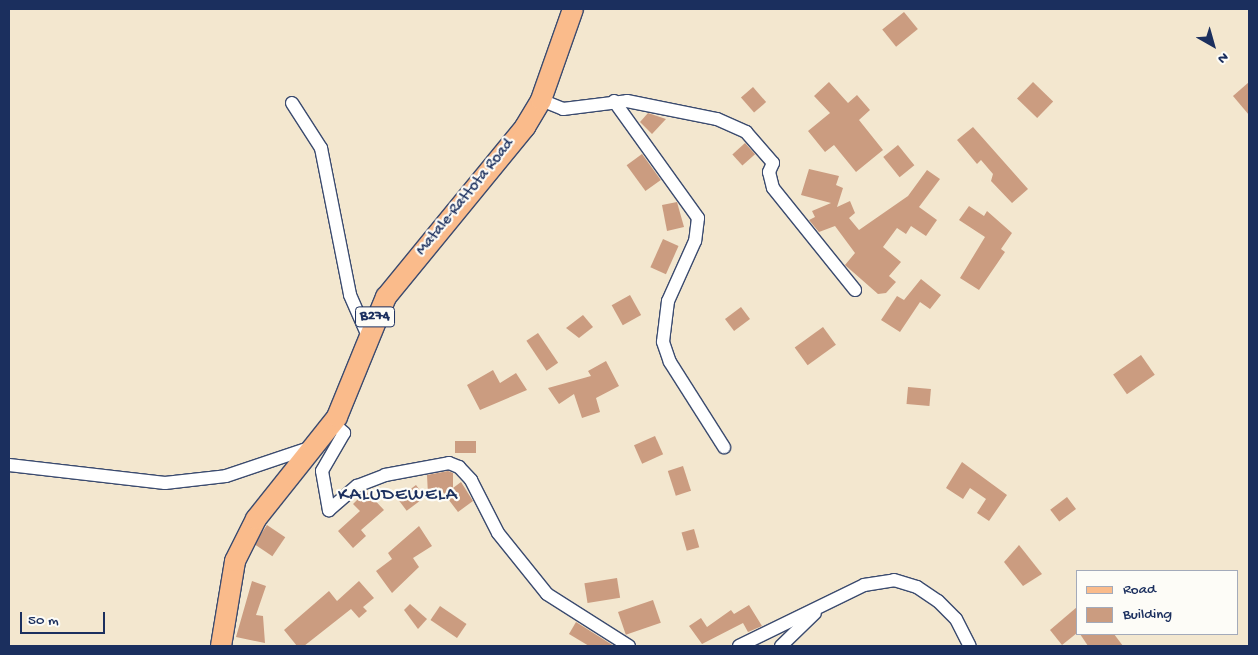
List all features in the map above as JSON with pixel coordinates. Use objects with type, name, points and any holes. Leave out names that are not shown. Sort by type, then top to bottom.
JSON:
[{"type":"main road","name":"Matale-Rattota Road","points":[[222,646],[235,560],[256,519],[320,442],[333,423],[352,386],[367,334],[386,297],[462,208],[541,100],[573,9]]},
{"type":"street","points":[[541,100],[563,109],[614,101],[717,119],[746,132],[774,163],[769,172],[774,188],[855,290]]},
{"type":"street","points":[[614,101],[698,218],[695,241],[668,301],[663,342],[670,362],[724,447]]},
{"type":"street","points":[[292,102],[321,148],[350,295],[367,334]]},
{"type":"street","points":[[333,423],[344,436],[322,470],[329,510],[358,486],[385,475],[449,463],[459,467],[471,480],[498,533],[547,594],[630,646]]},
{"type":"street","points":[[9,465],[165,483],[244,471],[320,442]]},
{"type":"street","points":[[739,646],[864,585],[894,580],[917,587],[938,601],[956,619],[970,646]]},
{"type":"street","points":[[781,646],[821,607]]},
{"type":"building","points":[[904,12],[918,29],[896,47],[882,30]]},
{"type":"building","points":[[829,82],[848,103],[857,95],[870,110],[859,120],[883,150],[856,172],[834,145],[825,152],[808,131],[830,113],[814,96]]},
{"type":"building","points":[[1033,82],[1053,101],[1037,118],[1017,99]]},
{"type":"building","points":[[1249,82],[1249,115],[1233,96]]},
{"type":"building","points":[[753,87],[766,102],[754,113],[741,97]]},
{"type":"building","points":[[648,113],[666,119],[652,134],[640,122]]},
{"type":"building","points":[[973,127],[1028,189],[1012,203],[991,181],[993,174],[981,160],[977,164],[957,140]]},
{"type":"building","points":[[745,143],[755,154],[742,166],[732,154]]},
{"type":"building","points":[[898,145],[914,165],[900,177],[883,157]]},
{"type":"building","points":[[642,154],[661,180],[645,191],[627,165]]},
{"type":"building","points":[[809,169],[839,176],[836,185],[843,188],[837,207],[850,201],[855,213],[849,218],[859,230],[908,196],[927,170],[940,179],[919,207],[937,220],[926,236],[911,226],[906,234],[897,228],[883,247],[901,262],[889,276],[896,282],[886,293],[878,294],[845,265],[855,253],[835,226],[819,232],[809,220],[815,217],[812,211],[831,203],[801,195]]},
{"type":"building","points":[[677,202],[684,227],[667,231],[662,205]]},
{"type":"building","points":[[969,206],[984,216],[987,211],[1012,233],[1001,249],[1005,252],[979,290],[960,278],[985,237],[959,220]]},
{"type":"building","points":[[663,239],[679,246],[666,274],[650,267]]},
{"type":"building","points":[[921,279],[941,295],[930,309],[920,302],[900,332],[881,320],[897,296],[904,300]]},
{"type":"building","points":[[630,295],[641,315],[623,325],[612,305]]},
{"type":"building","points":[[741,307],[750,319],[734,331],[725,319]]},
{"type":"building","points":[[583,315],[593,327],[579,338],[566,328]]},
{"type":"building","points":[[823,327],[836,345],[808,365],[795,348]]},
{"type":"building","points":[[538,333],[558,363],[547,371],[526,341]]},
{"type":"building","points":[[1141,355],[1155,375],[1127,394],[1113,375]]},
{"type":"building","points":[[606,361],[619,386],[596,398],[600,412],[582,418],[574,394],[559,404],[548,388],[591,376],[588,371]]},
{"type":"building","points":[[493,370],[500,383],[516,373],[527,390],[480,410],[467,385]]},
{"type":"building","points":[[908,387],[931,389],[929,406],[907,404]]},
{"type":"building","points":[[655,436],[663,454],[642,464],[634,445]]},
{"type":"building","points":[[455,441],[476,441],[476,453],[455,453]]},
{"type":"building","points":[[962,462],[1007,495],[989,521],[977,513],[986,499],[970,488],[963,499],[946,488]]},
{"type":"building","points":[[683,466],[691,491],[676,496],[668,471]]},
{"type":"building","points":[[448,471],[453,473],[453,488],[461,482],[473,501],[458,512],[439,487],[428,495],[427,475]]},
{"type":"building","points":[[416,485],[425,497],[407,511],[398,499]]},
{"type":"building","points":[[366,491],[384,510],[361,530],[366,536],[353,548],[338,531],[360,511],[353,504]]},
{"type":"building","points":[[1067,497],[1076,509],[1059,522],[1050,510]]},
{"type":"building","points":[[267,525],[285,537],[272,556],[254,544]]},
{"type":"building","points":[[419,526],[432,546],[413,558],[419,567],[392,593],[376,571],[392,559],[388,553]]},
{"type":"building","points":[[694,529],[699,547],[687,551],[682,533]]},
{"type":"building","points":[[1019,545],[1042,574],[1023,586],[1004,562]]},
{"type":"building","points":[[617,578],[620,598],[588,603],[584,583]]},
{"type":"building","points":[[252,581],[266,586],[256,615],[263,616],[265,643],[236,637]]},
{"type":"building","points":[[359,581],[374,598],[363,607],[367,611],[359,618],[351,609],[304,646],[297,646],[284,630],[329,591],[337,601]]},
{"type":"building","points":[[653,600],[661,623],[626,635],[618,612]]},
{"type":"building","points":[[410,604],[427,619],[418,629],[404,610]]},
{"type":"building","points":[[749,605],[762,626],[748,632],[743,623],[702,644],[689,626],[701,618],[707,627],[731,610],[734,614]]},
{"type":"building","points":[[440,606],[467,624],[457,638],[430,620]]},
{"type":"building","points":[[1076,608],[1076,634],[1062,645],[1050,630]]},
{"type":"building","points":[[576,622],[614,646],[589,646],[569,634]]},
{"type":"building","points":[[1081,635],[1115,635],[1123,646],[1088,646]]},
{"type":"district","name":"KALUDEWELA","points":[[398,496]]}]
